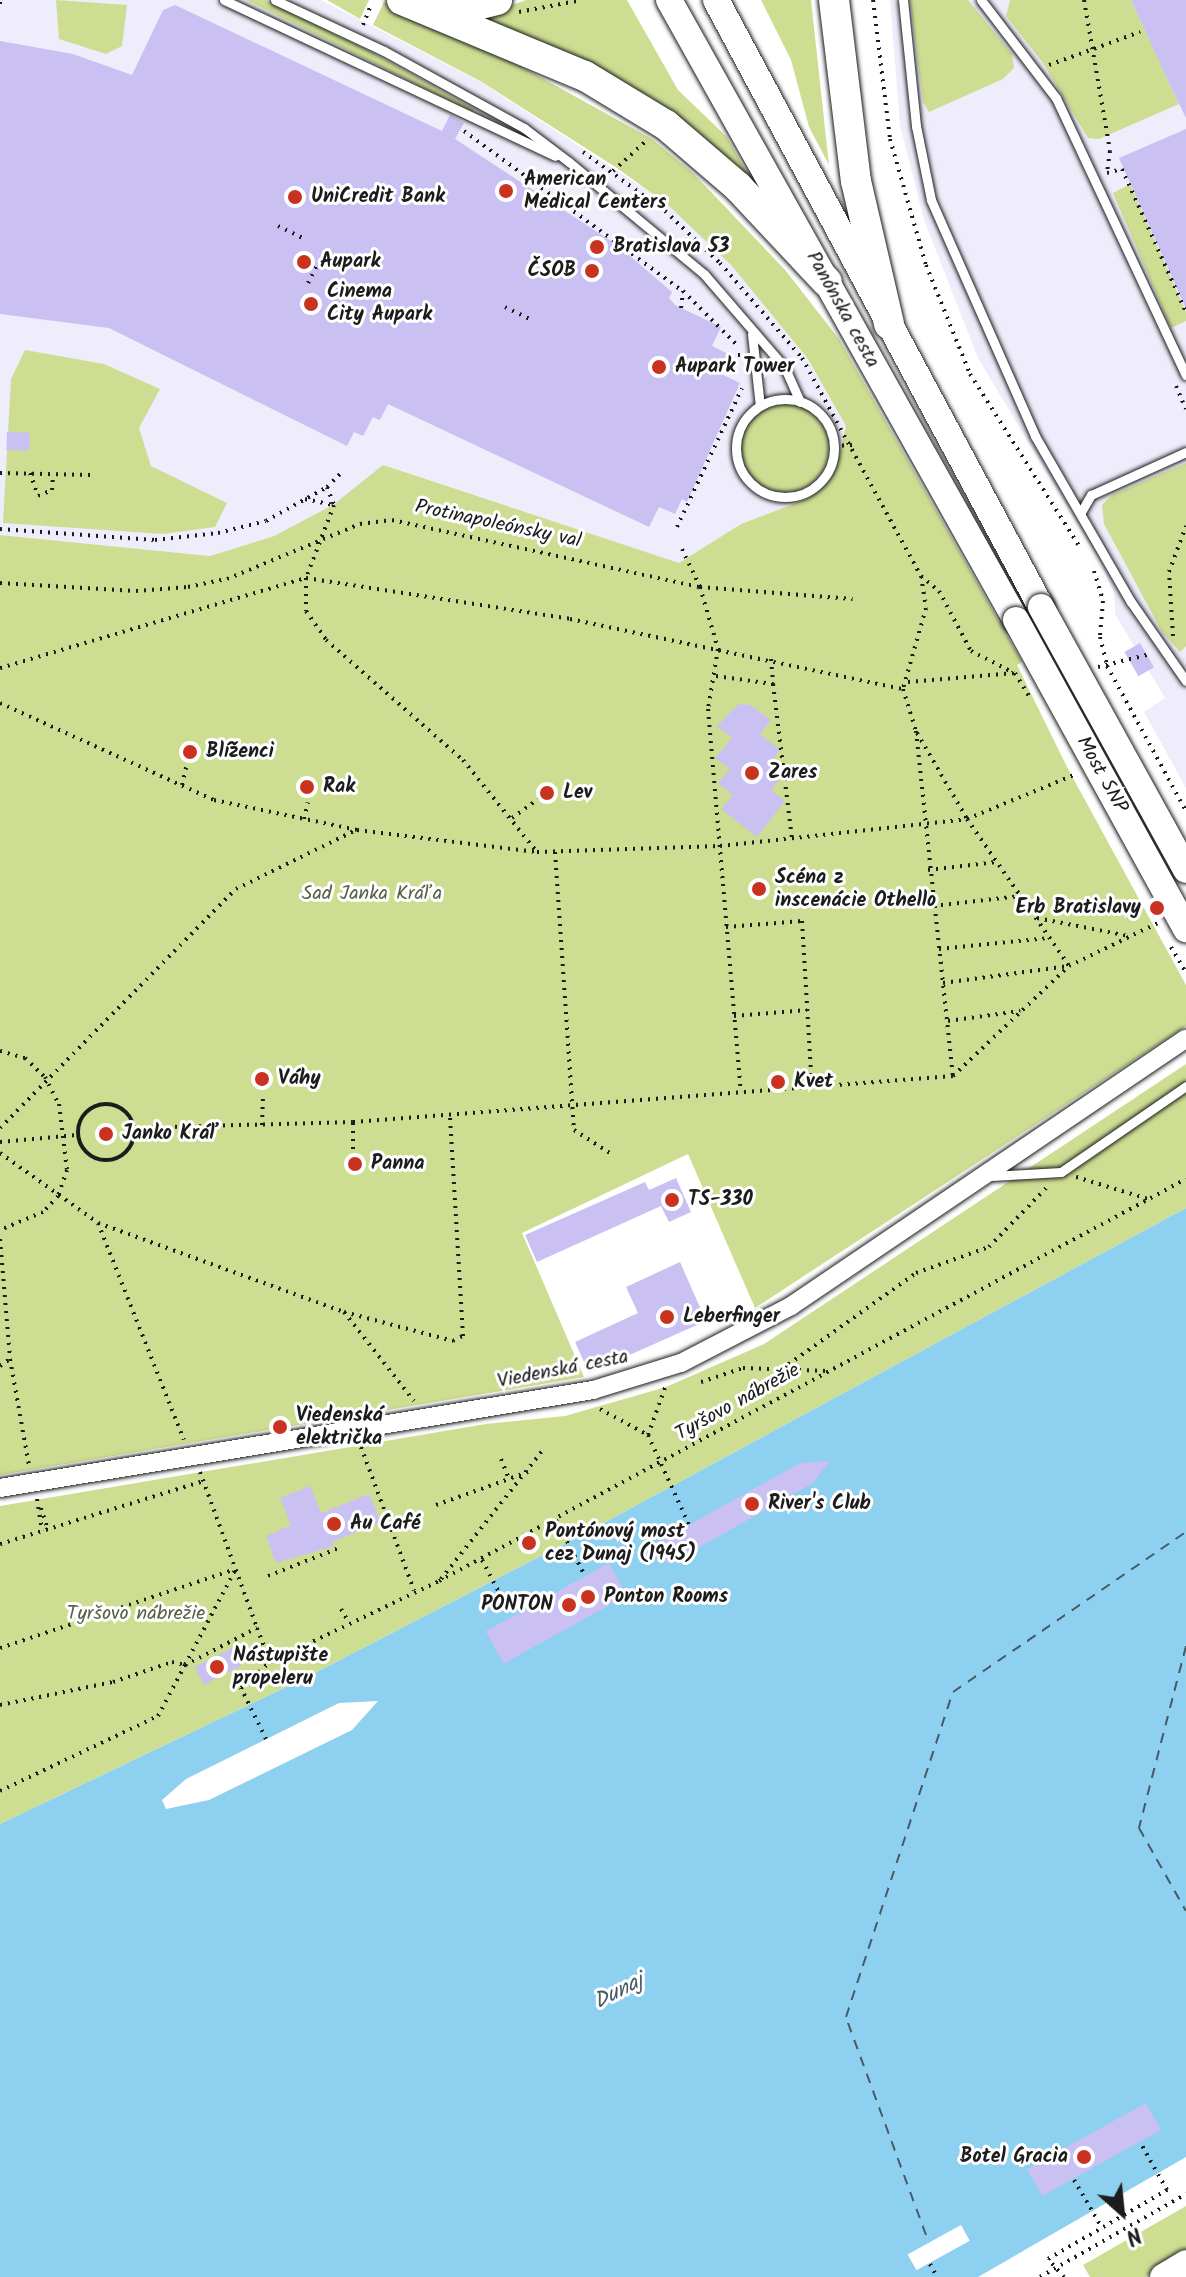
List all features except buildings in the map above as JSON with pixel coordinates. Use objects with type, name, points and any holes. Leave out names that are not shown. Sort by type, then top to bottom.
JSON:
[{"type":"main road","points":[[402,0],[585,76],[666,125],[738,187],[827,282]]},
{"type":"main road","points":[[425,0],[452,8],[507,6]]},
{"type":"main road","name":"Panónska cesta","points":[[669,0],[1016,620]]},
{"type":"main road","name":"Panónska cesta","points":[[716,0],[1041,607]]},
{"type":"main road","points":[[834,0],[856,181],[889,324]]},
{"type":"main road","name":"Most SNP","points":[[1041,607],[1186,870]]},
{"type":"main road","name":"Most SNP","points":[[1016,620],[1186,929]]},
{"type":"main road","points":[[1163,2277],[1186,2263]]},
{"type":"street","name":"Viedenská cesta","points":[[0,1488],[593,1390],[681,1363],[770,1319],[1186,1039]]},
{"type":"lane","points":[[224,0],[569,162]]},
{"type":"lane","points":[[275,0],[384,51],[524,128],[677,248],[785,368],[800,402],[824,418],[834,446],[827,474],[813,488],[786,497],[762,492],[741,471],[736,445],[746,418],[760,406],[800,402]]},
{"type":"lane","points":[[903,0],[916,126],[931,200],[1035,436],[1159,647],[1186,681]]},
{"type":"lane","points":[[981,0],[1037,70],[1086,154],[1186,375]]},
{"type":"lane","points":[[752,331],[760,406]]},
{"type":"lane","points":[[1081,512],[1091,495],[1186,452]]},
{"type":"lane","points":[[984,1176],[1061,1172],[1186,1086]]},
{"type":"path","points":[[507,6],[582,0]]},
{"type":"path","points":[[1084,0],[1110,151],[1107,173],[1122,169],[1186,312]]},
{"type":"path","points":[[0,2],[0,9]]},
{"type":"path","points":[[362,27],[371,5]]},
{"type":"path","points":[[1037,70],[1140,32]]},
{"type":"path","points":[[454,124],[683,291],[723,326],[745,354],[746,366]]},
{"type":"path","points":[[613,171],[642,142],[652,139]]},
{"type":"path","points":[[278,227],[305,240]]},
{"type":"path","points":[[308,283],[317,265]]},
{"type":"path","points":[[681,308],[683,291]]},
{"type":"path","points":[[506,306],[533,319]]},
{"type":"path","points":[[677,527],[747,377]]},
{"type":"path","points":[[834,446],[853,445],[921,576],[926,608],[908,682],[903,689]]},
{"type":"path","points":[[0,529],[155,540],[218,533],[266,521],[327,487],[342,472]]},
{"type":"path","points":[[0,473],[92,475]]},
{"type":"path","points":[[30,473],[38,496],[52,490],[53,474]]},
{"type":"path","points":[[327,487],[334,505],[306,578],[306,611],[326,640],[463,760],[537,852]]},
{"type":"path","points":[[305,499],[334,505]]},
{"type":"path","name":"Protinapoleónsky val","points":[[0,583],[136,591],[188,587],[227,579],[323,537],[392,520],[425,524],[700,587],[853,599]]},
{"type":"path","points":[[1186,526],[1169,572],[1175,634],[1142,660],[1107,666],[1186,811]]},
{"type":"path","points":[[682,549],[700,587],[718,649],[716,676],[708,709],[741,1092]]},
{"type":"path","points":[[921,576],[939,591],[971,651],[1015,673]]},
{"type":"path","points":[[0,668],[306,578],[570,619],[903,689]]},
{"type":"path","points":[[771,659],[792,838]]},
{"type":"path","points":[[908,682],[1028,673]]},
{"type":"path","points":[[716,676],[773,684]]},
{"type":"path","points":[[903,689],[916,731],[967,819],[1069,966]]},
{"type":"path","points":[[0,703],[214,800],[357,830],[537,852],[720,846],[967,819],[1078,774]]},
{"type":"path","points":[[916,731],[922,825],[953,1076]]},
{"type":"path","points":[[182,786],[187,764]]},
{"type":"path","points":[[512,818],[540,798]]},
{"type":"path","points":[[303,820],[308,802]]},
{"type":"path","points":[[0,1128],[45,1077],[236,889],[357,830]]},
{"type":"path","points":[[555,852],[574,1130],[613,1155]]},
{"type":"path","points":[[928,870],[997,862]]},
{"type":"path","points":[[933,906],[1021,896]]},
{"type":"path","points":[[1037,918],[1130,937]]},
{"type":"path","points":[[726,927],[802,921],[812,1087]]},
{"type":"path","points":[[943,983],[1069,966],[1158,923]]},
{"type":"path","points":[[939,949],[1050,938]]},
{"type":"path","points":[[135,1128],[450,1116],[953,1076],[1069,966]]},
{"type":"path","points":[[734,1016],[807,1010]]},
{"type":"path","points":[[948,1021],[1023,1010]]},
{"type":"path","points":[[0,1051],[25,1058],[45,1077],[59,1104],[67,1170],[58,1196],[21,1225],[0,1230]]},
{"type":"path","points":[[262,1125],[263,1094]]},
{"type":"path","points":[[99,1105],[126,1111],[135,1128],[131,1146],[109,1161],[91,1157],[77,1135],[83,1115],[99,1105]]},
{"type":"path","points":[[0,1153],[98,1223],[344,1312],[453,1341],[463,1336],[450,1116]]},
{"type":"path","points":[[353,1122],[353,1149]]},
{"type":"path","points":[[0,1142],[77,1135]]},
{"type":"path","points":[[782,1369],[916,1273],[989,1247],[1061,1172],[1148,1199]]},
{"type":"path","name":"Tyršovo nábrežie","points":[[266,1739],[241,1688],[270,1662],[414,1590],[482,1560],[1186,1179]]},
{"type":"path","points":[[98,1223],[186,1444]]},
{"type":"path","points":[[0,1239],[10,1359],[30,1469]]},
{"type":"path","points":[[344,1312],[425,1416]]},
{"type":"path","points":[[0,1366],[10,1359]]},
{"type":"path","points":[[701,1382],[743,1368],[831,1371]]},
{"type":"path","points":[[648,1435],[666,1383]]},
{"type":"path","points":[[598,1407],[648,1435],[662,1463],[665,1481],[689,1525]]},
{"type":"path","points":[[361,1447],[414,1590]]},
{"type":"path","points":[[439,1581],[530,1472],[542,1451]]},
{"type":"path","points":[[501,1459],[509,1479]]},
{"type":"path","points":[[199,1470],[270,1662]]},
{"type":"path","points":[[436,1505],[530,1472]]},
{"type":"path","points":[[0,1544],[204,1481]]},
{"type":"path","points":[[45,1530],[37,1499],[45,1530]]},
{"type":"path","points":[[388,1522],[395,1519]]},
{"type":"path","points":[[556,1520],[585,1576]]},
{"type":"path","points":[[268,1576],[339,1548]]},
{"type":"path","points":[[482,1560],[511,1615]]},
{"type":"path","points":[[0,1648],[235,1570]]},
{"type":"path","points":[[0,1791],[158,1716],[235,1570]]},
{"type":"path","points":[[341,1609],[349,1623]]},
{"type":"path","points":[[0,1705],[113,1682],[172,1662],[185,1665],[257,1628]]},
{"type":"path","points":[[1064,2277],[1059,2266],[1048,2259],[1167,2190],[1140,2142]]},
{"type":"path","points":[[1074,2180],[1102,2228]]},
{"type":"path","points":[[1040,2277],[1186,2194]]},
{"type":"path","points":[[930,2264],[937,2277]]},
{"type":"shaded area","points":[[0,0],[321,0],[479,81],[668,204],[732,266],[808,359],[846,426],[836,468],[809,498],[741,524],[679,564],[383,466],[334,505],[274,536],[210,556],[0,535]]},
{"type":"shaded area","points":[[890,0],[1186,0],[1186,788],[1144,712],[1165,698],[1115,614],[1114,592],[1099,560],[978,358],[924,220],[900,125]]},
{"type":"green space","points":[[56,0],[127,5],[122,46],[106,54],[59,39]]},
{"type":"green space","points":[[246,0],[266,0],[375,54],[474,109],[473,112]]},
{"type":"green space","points":[[327,0],[369,0],[360,19]]},
{"type":"green space","points":[[526,0],[627,0],[678,90],[726,136],[757,190],[538,42],[482,16]]},
{"type":"green space","points":[[761,0],[811,0],[829,165],[809,127],[791,60]]},
{"type":"green space","points":[[910,0],[968,0],[1012,54],[1014,68],[1003,79],[929,112],[923,102]]},
{"type":"green space","points":[[1010,0],[1131,0],[1179,104],[1099,139],[1088,138],[1043,63],[1006,16]]},
{"type":"green space","name":"Sad Janka Kráľa","points":[[384,2],[493,51],[652,139],[693,173],[786,271],[839,339],[1022,662],[1017,665],[1067,767],[1186,985],[1186,1026],[755,1308],[688,1154],[522,1233],[584,1377],[0,1475],[0,535],[210,556],[274,536],[333,505],[383,465],[679,563],[741,524],[809,498],[836,468],[846,426],[808,359],[732,266],[668,205],[617,168],[480,81],[373,25]]},
{"type":"green space","points":[[1130,184],[1186,312],[1186,321],[1171,328],[1113,193]]},
{"type":"green space","points":[[25,350],[104,364],[160,389],[139,428],[151,466],[227,503],[215,527],[163,534],[3,523],[11,379]]},
{"type":"green space","points":[[776,404],[794,404],[810,411],[822,423],[829,439],[829,457],[822,473],[810,485],[794,492],[776,492],[760,485],[748,473],[741,457],[741,439],[748,423],[760,411]]},
{"type":"green space","points":[[1186,463],[1186,646],[1180,652],[1162,632],[1104,524],[1102,505],[1112,495]]},
{"type":"green space","name":"Tyršovo nábrežie","points":[[1186,1064],[1186,1208],[574,1539],[307,1677],[0,1824],[0,1506],[486,1424],[565,1416],[666,1387],[764,1344]]},
{"type":"green space","points":[[1186,2206],[1186,2253],[1145,2277],[1090,2277],[1083,2265]]},
{"type":"water","name":"Dunaj","points":[[1186,1208],[1186,2157],[978,2277],[0,2277],[0,1824],[307,1677],[574,1539]]},
{"type":"pier","points":[[378,1701],[352,1730],[209,1800],[166,1809],[162,1800],[186,1779],[339,1703]]},
{"type":"pier","points":[[961,2225],[970,2241],[916,2270],[908,2255]]},
{"type":"ferry route","points":[[926,2235],[846,2017],[953,1692],[1186,1532]]},
{"type":"ferry route","points":[[1186,1646],[1139,1828],[1186,1911]]},
{"type":"place","name":"American Medical Centers","points":[[506,191]]},
{"type":"place","name":"UniCredit Bank","points":[[295,197]]},
{"type":"place","name":"Bratislava 53","points":[[597,247]]},
{"type":"place","name":"Aupark","points":[[304,262]]},
{"type":"place","name":"ČSOB","points":[[592,271]]},
{"type":"place","name":"Cinema City Aupark","points":[[311,304]]},
{"type":"place","name":"Aupark Tower","points":[[659,367]]},
{"type":"place","name":"Blíženci","points":[[190,752]]},
{"type":"place","name":"Zares","points":[[752,773]]},
{"type":"place","name":"Rak","points":[[307,787]]},
{"type":"place","name":"Lev","points":[[547,793]]},
{"type":"place","name":"Scéna z inscenácie Othello","points":[[759,889]]},
{"type":"place","name":"Erb Bratislavy","points":[[1157,908]]},
{"type":"place","name":"Váhy","points":[[262,1079]]},
{"type":"place","name":"Kvet","points":[[778,1082]]},
{"type":"place","name":"Janko Kráľ","points":[[106,1134]]},
{"type":"place","name":"Panna","points":[[355,1164]]},
{"type":"place","name":"TS-330","points":[[672,1200]]},
{"type":"place","name":"Leberfinger","points":[[667,1317]]},
{"type":"place","name":"Viedenská električka","points":[[280,1427]]},
{"type":"place","name":"River's Club","points":[[752,1504]]},
{"type":"place","name":"Au Café","points":[[334,1524]]},
{"type":"place","name":"Pontónový most cez Dunaj (1945)","points":[[529,1543]]},
{"type":"place","name":"Ponton Rooms","points":[[588,1597]]},
{"type":"place","name":"PONTON","points":[[569,1605]]},
{"type":"place","name":"Nástupište propeleru","points":[[217,1667]]},
{"type":"place","name":"Botel Gracia","points":[[1084,2157]]}]
